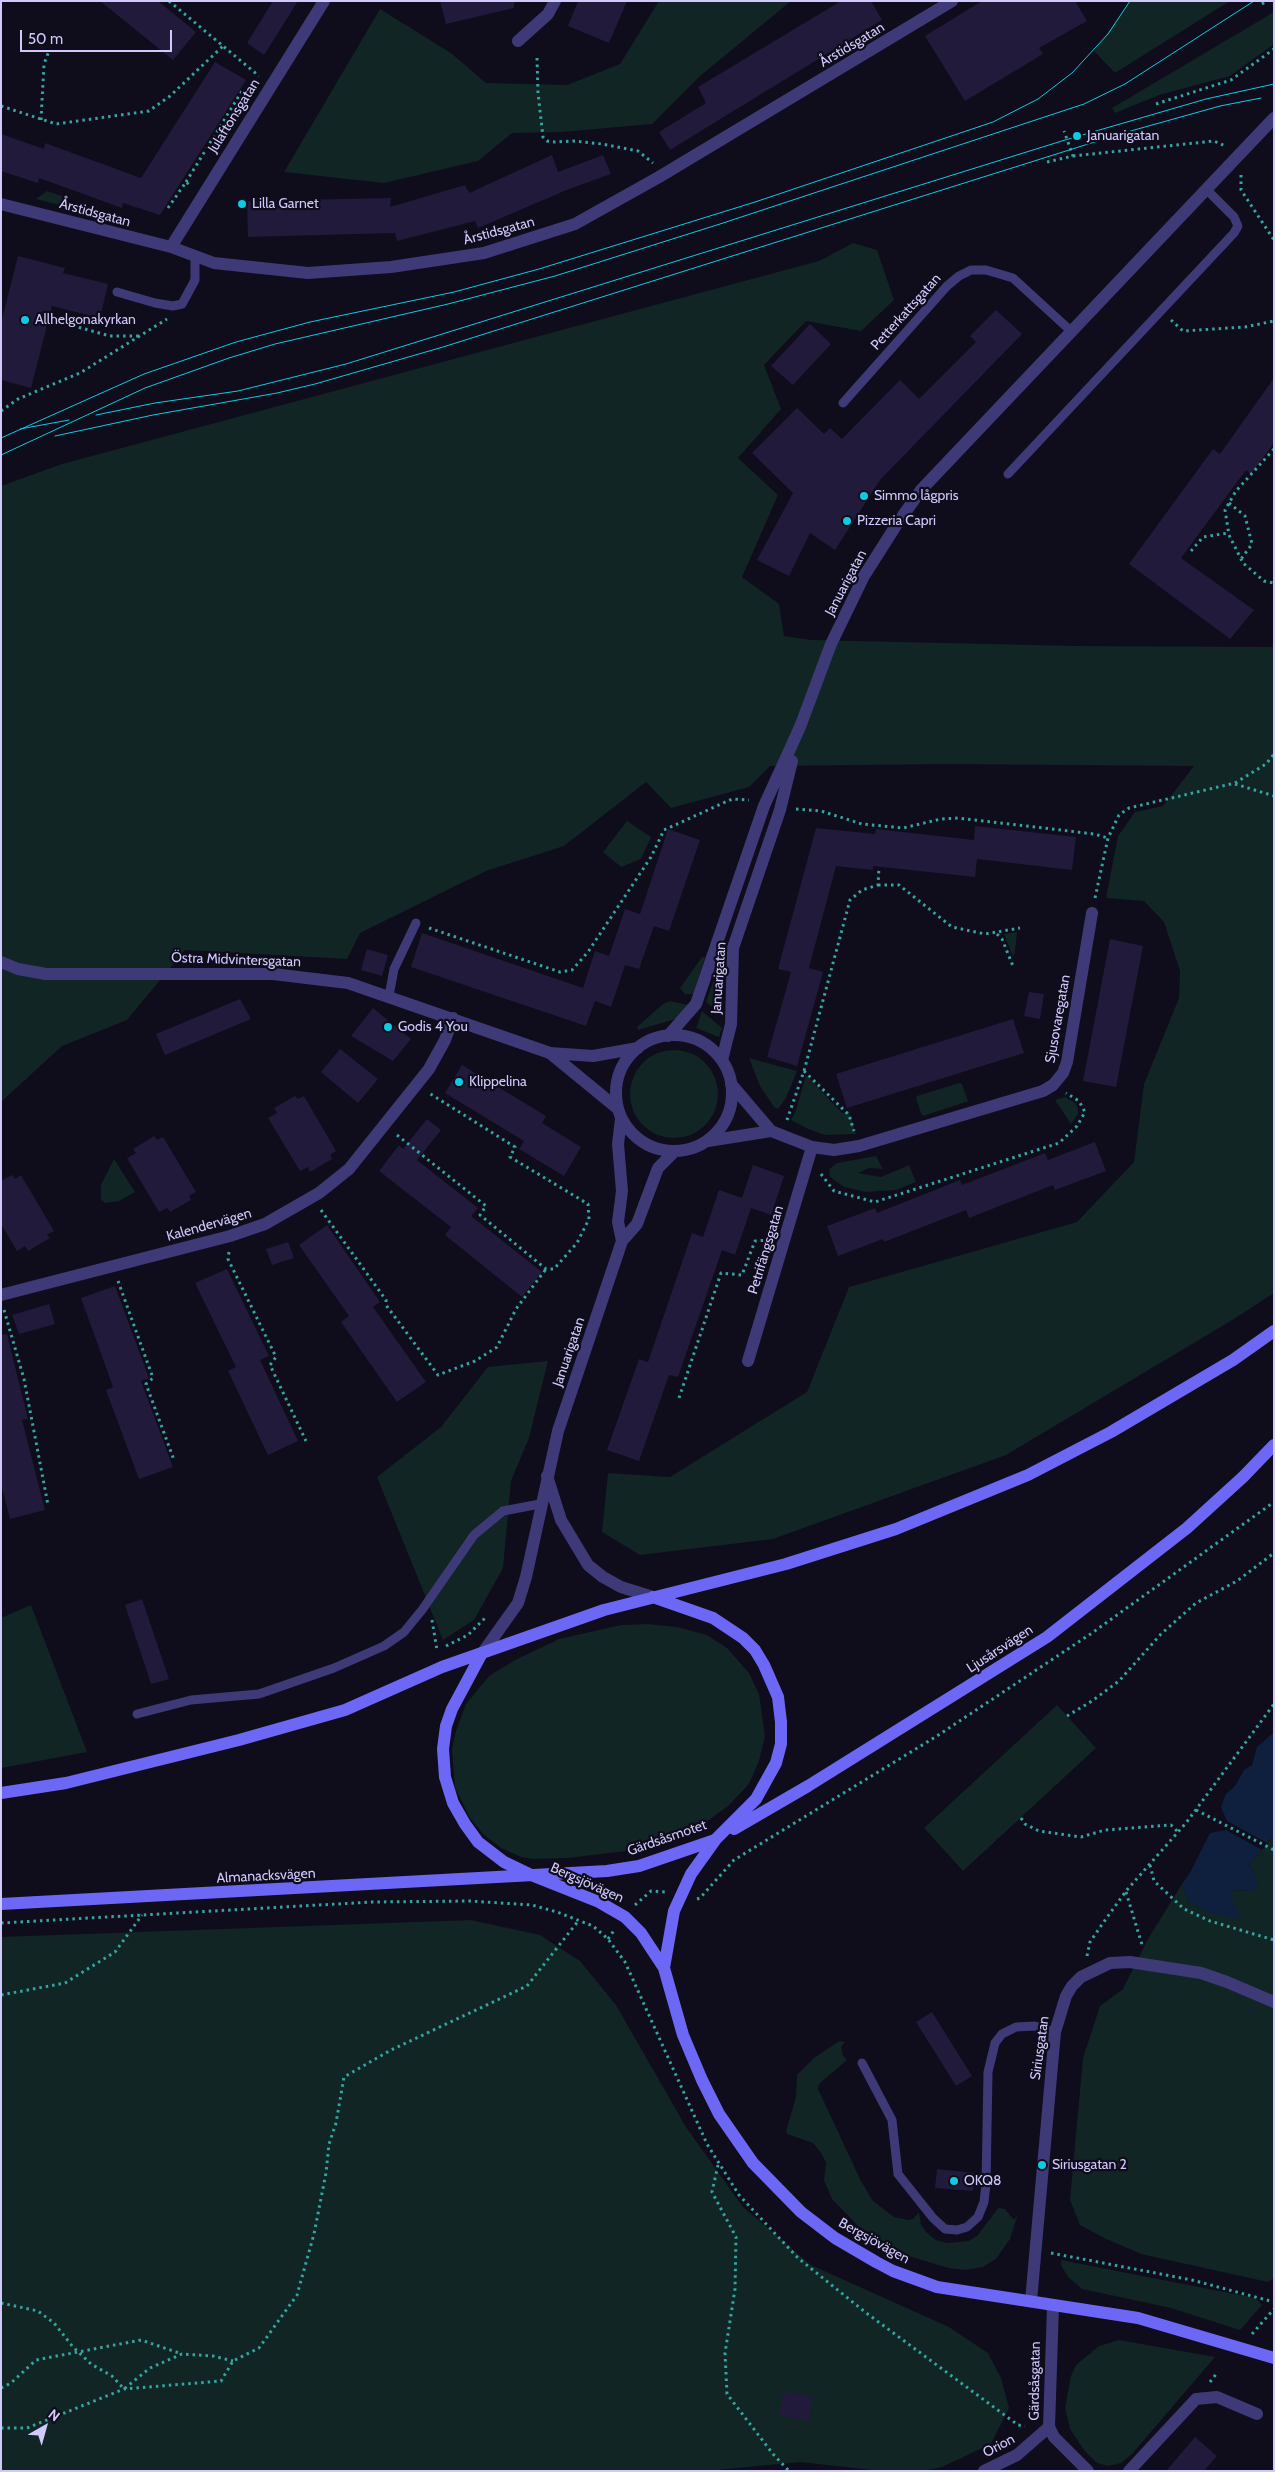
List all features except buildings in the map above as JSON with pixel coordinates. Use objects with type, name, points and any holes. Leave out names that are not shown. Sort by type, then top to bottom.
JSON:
[{"type":"main road","points":[[1,1793],[66,1782],[130,1767],[239,1740],[345,1710],[442,1667],[604,1610],[786,1564],[928,1517],[1028,1475],[1111,1432],[1233,1360],[1274,1331]]},
{"type":"main road","name":"Ljusårsvägen","points":[[715,1840],[808,1786],[1047,1637],[1187,1528],[1243,1477],[1274,1445]]},
{"type":"main road","name":"Gärdsåsmotet","points":[[481,1654],[452,1709],[446,1726],[443,1749],[445,1777],[453,1803],[478,1842],[504,1862],[531,1875],[598,1872],[639,1866],[715,1840],[756,1799],[776,1763],[781,1744],[778,1697],[755,1650],[743,1638],[713,1618],[653,1597]]},
{"type":"main road","name":"Bergsjövägen","points":[[664,1968],[674,1911],[691,1874],[715,1840]]},
{"type":"main road","name":"Bergsjövägen","points":[[531,1875],[599,1902],[625,1917],[641,1933],[664,1968],[683,2036],[697,2071],[719,2114],[753,2163],[801,2212],[840,2241],[893,2271],[937,2287],[1145,2320],[1274,2358]]},
{"type":"main road","name":"Almanacksvägen","points":[[1,1904],[531,1875]]},
{"type":"street","name":"Julaftonsgatan","points":[[171,247],[324,1]]},
{"type":"street","points":[[518,41],[548,14],[555,1]]},
{"type":"street","name":"Årstidsgatan","points":[[1,204],[171,247],[214,263],[308,272],[391,267],[484,253],[575,224],[660,177],[952,1]]},
{"type":"street","name":"Januarigatan","points":[[668,1036],[696,1004],[764,806],[800,727],[839,628],[864,576],[897,524],[922,490],[1274,118]]},
{"type":"street","name":"Januarigatan","points":[[722,1060],[730,1024],[733,948],[780,810],[800,727]]},
{"type":"street","name":"Sjusovaregatan","points":[[1053,1085],[1063,1073],[1067,1062],[1092,913]]},
{"type":"street","name":"Östra Midvintersgatan","points":[[1,962],[18,969],[46,974],[274,974],[348,983],[550,1053],[593,1056],[638,1048]]},
{"type":"street","name":"Kalendervägen","points":[[1,1295],[230,1236],[265,1224],[312,1197],[349,1169],[429,1069],[441,1048],[453,1018]]},
{"type":"street","points":[[776,1133],[708,1141],[688,1150],[663,1151],[643,1143],[631,1132],[619,1113],[616,1091],[618,1074],[626,1060],[638,1048],[652,1039],[683,1036],[698,1040],[722,1060],[732,1084],[776,1133],[812,1148],[834,1150],[859,1146],[1043,1091],[1053,1085]]},
{"type":"street","name":"Östra Midvintersgatan","points":[[550,1053],[619,1113]]},
{"type":"street","points":[[708,1141],[720,1130],[728,1115],[732,1100],[732,1084]]},
{"type":"street","name":"Januarigatan","points":[[619,1113],[618,1144],[622,1192],[618,1222],[622,1241]]},
{"type":"street","name":"Petrifängsgatan","points":[[748,1361],[812,1148]]},
{"type":"street","name":"Januarigatan","points":[[481,1654],[518,1603],[526,1577],[540,1504],[558,1431],[622,1241],[637,1224],[645,1198],[658,1168],[674,1152]]},
{"type":"street","points":[[547,1473],[561,1520],[588,1565],[603,1577],[621,1587],[653,1597]]},
{"type":"street","name":"Siriusgatan","points":[[1031,2301],[1055,2032],[1066,1996],[1072,1986],[1086,1975],[1110,1963],[1130,1962],[1200,1974],[1227,1982],[1274,2002]]},
{"type":"street","name":"Gärdsåsgatan","points":[[1053,2306],[1049,2427],[1054,2437],[1088,2471]]},
{"type":"street","points":[[1129,2471],[1196,2400],[1217,2397],[1257,2414]]},
{"type":"street","name":"Orion","points":[[984,2471],[1017,2455],[1049,2427]]},
{"type":"lane","points":[[1008,474],[1238,226],[1234,217],[1206,189]]},
{"type":"lane","points":[[118,292],[164,305],[182,304],[195,280],[195,256]]},
{"type":"lane","name":"Petterkattsgatan","points":[[843,403],[947,286],[959,276],[972,270],[986,270],[1013,278],[1072,332]]},
{"type":"lane","points":[[389,996],[394,969],[416,923]]},
{"type":"lane","points":[[137,1714],[191,1700],[258,1694],[334,1668],[384,1646],[404,1632],[429,1600],[474,1535],[503,1510],[540,1504]]},
{"type":"lane","points":[[862,2062],[892,2120],[898,2174],[933,2218],[945,2229],[957,2230],[968,2227],[978,2217],[984,2202],[988,2072],[995,2043],[1002,2034],[1016,2027],[1035,2026],[1055,2032]]},
{"type":"path","points":[[169,1],[271,86]]},
{"type":"path","points":[[1262,4],[1266,1]]},
{"type":"path","points":[[1,106],[56,124],[150,111],[170,96],[223,46]]},
{"type":"path","points":[[1156,104],[1231,80],[1274,48]]},
{"type":"path","points":[[41,120],[44,64],[49,51]]},
{"type":"path","points":[[537,58],[538,93],[543,137],[547,141],[602,144],[638,151],[654,164],[660,177]]},
{"type":"path","points":[[186,182],[242,91]]},
{"type":"path","points":[[1064,131],[1073,156]]},
{"type":"path","points":[[1047,162],[1073,156],[1214,141],[1240,153],[1241,190],[1274,240]]},
{"type":"path","points":[[1160,311],[1183,331],[1245,327],[1274,322]]},
{"type":"path","points":[[1,411],[18,399],[80,374],[169,317]]},
{"type":"path","points":[[60,322],[110,336],[140,336]]},
{"type":"path","points":[[1274,448],[1236,492],[1226,510],[1228,533],[1241,559],[1264,581],[1274,583]]},
{"type":"path","points":[[1229,503],[1245,516],[1252,544],[1241,559]]},
{"type":"path","points":[[1191,551],[1203,537],[1228,533]]},
{"type":"path","points":[[1092,913],[1108,838],[1119,815],[1128,808],[1235,783],[1260,768],[1274,754]]},
{"type":"path","points":[[1235,783],[1274,796]]},
{"type":"path","points":[[416,923],[560,972],[572,970],[584,958],[637,879],[651,857],[664,830],[732,799],[752,800],[764,806]]},
{"type":"path","points":[[780,810],[822,811],[862,824],[903,828],[941,819],[958,818],[1094,834],[1108,838]]},
{"type":"path","points":[[882,825],[882,830]]},
{"type":"path","points":[[878,885],[879,867]]},
{"type":"path","points":[[776,1133],[804,1071],[850,900],[862,890],[878,885],[899,886],[932,909],[952,927],[970,932],[996,933],[1020,928]]},
{"type":"path","points":[[996,933],[1002,939],[1013,966]]},
{"type":"path","points":[[804,1071],[849,1114],[859,1146]]},
{"type":"path","points":[[384,1125],[486,1206],[480,1215],[546,1268],[554,1269],[577,1243],[589,1219],[588,1204],[510,1157],[515,1147],[416,1085]]},
{"type":"path","points":[[812,1148],[819,1172],[834,1191],[875,1202],[1059,1143],[1077,1126],[1085,1112],[1079,1101],[1053,1085]]},
{"type":"path","points":[[312,1197],[438,1375],[475,1361],[497,1347],[516,1310],[546,1268]]},
{"type":"path","points":[[230,1236],[228,1259],[276,1357],[270,1365],[306,1441]]},
{"type":"path","points":[[679,1398],[721,1273],[742,1275],[755,1241],[785,1239]]},
{"type":"path","points":[[113,1267],[153,1378],[146,1384],[174,1460]]},
{"type":"path","points":[[1,1302],[24,1379],[48,1505]]},
{"type":"path","points":[[608,1939],[625,1917],[651,1891],[671,1893],[691,1901],[700,1898],[734,1860],[929,1741],[992,1700],[1106,1623],[1274,1502]]},
{"type":"path","points":[[1067,1716],[1092,1701],[1118,1680],[1161,1634],[1196,1603],[1237,1581],[1274,1553]]},
{"type":"path","points":[[429,1600],[437,1650]]},
{"type":"path","points":[[1086,1975],[1087,1949],[1090,1942],[1126,1891],[1196,1810],[1274,1704]]},
{"type":"path","points":[[1196,1810],[1274,1850]]},
{"type":"path","points":[[1021,1818],[1026,1824],[1039,1831],[1081,1837],[1105,1830],[1171,1825],[1178,1832]]},
{"type":"path","points":[[1150,1864],[1154,1881],[1184,1909],[1210,1921],[1274,1940]]},
{"type":"path","points":[[1126,1891],[1148,1965]]},
{"type":"path","points":[[1,1923],[372,1902],[470,1901],[532,1906],[593,1926],[608,1939],[625,1962],[638,1987],[707,2144],[718,2165],[739,2195],[798,2258],[865,2312],[1018,2425],[1049,2427]]},
{"type":"path","points":[[1,1995],[65,1983],[115,1952],[142,1916]]},
{"type":"path","points":[[124,2389],[220,2381],[234,2361],[259,2348],[297,2295],[314,2234],[326,2173],[328,2144],[336,2123],[344,2078],[391,2050],[526,1986],[579,1920]]},
{"type":"path","points":[[718,2165],[712,2192],[736,2237],[735,2289],[725,2353],[727,2394],[773,2454],[789,2471]]},
{"type":"path","points":[[1035,2251],[1192,2280],[1274,2302]]},
{"type":"path","points":[[1,2303],[38,2311],[54,2323],[79,2353],[91,2364],[112,2376],[124,2389]]},
{"type":"path","points":[[1252,2334],[1274,2309]]},
{"type":"path","points":[[1,2388],[11,2383],[36,2360],[141,2340],[182,2354],[213,2356],[234,2361]]},
{"type":"path","points":[[1,2428],[27,2428],[124,2389],[150,2368],[182,2354]]},
{"type":"green space","points":[[659,1],[791,1],[699,77],[652,124],[562,132],[512,133],[478,161],[384,183],[284,172],[380,9],[451,53],[486,83],[567,85],[620,64]]},
{"type":"green space","points":[[1130,1],[1230,1],[1115,73],[1094,51]]},
{"type":"green space","points":[[1274,12],[1274,44],[1230,76],[1159,95],[1115,113],[1112,108]]},
{"type":"green space","points":[[47,191],[62,196],[63,206],[36,199]]},
{"type":"green space","points":[[853,243],[877,250],[894,300],[861,331],[806,321],[764,365],[781,409],[738,458],[778,495],[742,577],[779,604],[784,636],[811,640],[1079,646],[1274,647],[1274,1293],[1229,1322],[1006,1455],[773,1539],[640,1555],[602,1532],[608,1473],[670,1477],[807,1392],[849,1287],[1077,1222],[1134,1162],[1144,1084],[1179,998],[1180,971],[1164,922],[1144,901],[1106,898],[1118,836],[1135,812],[1163,806],[1194,766],[947,764],[770,766],[749,787],[671,808],[646,782],[564,846],[486,871],[360,933],[347,959],[185,950],[127,1020],[62,1046],[1,1102],[1,486],[62,464],[819,261]]},
{"type":"green space","points":[[627,821],[651,837],[641,859],[621,867],[603,852]]},
{"type":"green space","points":[[1017,932],[1015,951],[1013,957],[1004,934]]},
{"type":"green space","points":[[702,957],[705,957],[694,992],[693,994],[685,994],[680,988]]},
{"type":"green space","points":[[718,968],[720,971],[721,1015],[706,1002]]},
{"type":"green space","points":[[670,1001],[688,1005],[680,1016],[672,1020],[638,1030],[637,1027],[663,1004]]},
{"type":"green space","points":[[702,1011],[722,1028],[719,1037],[696,1028]]},
{"type":"green space","points":[[665,1050],[683,1050],[699,1057],[711,1069],[718,1085],[718,1103],[711,1119],[699,1131],[683,1138],[665,1138],[649,1131],[637,1119],[630,1103],[630,1085],[637,1069],[649,1057]]},
{"type":"green space","points":[[749,1058],[797,1071],[786,1098],[778,1109],[774,1107],[760,1086]]},
{"type":"green space","points":[[806,1075],[842,1113],[849,1111],[856,1134],[825,1135],[791,1120],[796,1110]]},
{"type":"green space","points":[[959,1083],[962,1084],[968,1101],[923,1116],[916,1098],[917,1096]]},
{"type":"green space","points":[[1065,1097],[1075,1103],[1078,1109],[1078,1114],[1071,1124],[1055,1100]]},
{"type":"green space","points":[[876,1156],[883,1169],[869,1168],[858,1173],[881,1177],[909,1165],[916,1182],[896,1190],[866,1192],[844,1187],[830,1177],[829,1169],[837,1163]]},
{"type":"green space","points":[[114,1159],[135,1192],[119,1201],[105,1203],[101,1200],[101,1185]]},
{"type":"green space","points":[[548,1361],[529,1438],[511,1481],[503,1568],[474,1620],[443,1640],[377,1477],[441,1427],[488,1367]]},
{"type":"green space","points":[[31,1605],[87,1752],[1,1768],[1,1618]]},
{"type":"green space","points":[[648,1624],[677,1627],[707,1635],[727,1648],[749,1673],[759,1694],[765,1736],[759,1761],[749,1784],[728,1806],[706,1822],[667,1841],[634,1850],[568,1858],[533,1859],[521,1857],[501,1848],[484,1835],[470,1818],[455,1788],[452,1749],[456,1731],[466,1704],[489,1676],[515,1660],[559,1639],[621,1625]]},
{"type":"green space","points":[[1057,1705],[1096,1748],[963,1871],[924,1828]]},
{"type":"green space","points":[[1274,1836],[1274,2278],[1268,2282],[1141,2254],[1080,2225],[1070,2200],[1083,2058],[1100,2006],[1123,1989],[1148,1939],[1182,1884],[1189,1902],[1235,1890],[1252,1891],[1256,1875],[1249,1865]]},
{"type":"green space","points":[[471,1920],[540,1935],[580,1961],[616,2005],[686,2127],[743,2207],[811,2265],[949,2327],[988,2353],[1001,2378],[1009,2408],[991,2444],[942,2467],[922,2471],[882,2471],[800,2462],[706,2471],[1,2471],[1,1937]]},
{"type":"green space","points":[[839,2041],[845,2042],[841,2047],[843,2056],[847,2060],[819,2084],[818,2089],[860,2179],[872,2200],[894,2217],[909,2220],[913,2219],[919,2212],[921,2225],[927,2233],[936,2240],[947,2243],[969,2241],[978,2235],[998,2208],[1005,2209],[1014,2220],[1018,2214],[1010,2239],[996,2259],[983,2267],[965,2270],[948,2268],[902,2254],[857,2225],[832,2199],[824,2180],[826,2163],[822,2154],[813,2143],[787,2134],[786,2131],[796,2097],[797,2075],[814,2058]]},
{"type":"green space","points":[[1061,2260],[1255,2298],[1262,2305],[1240,2330],[1171,2308],[1082,2289],[1068,2277],[1061,2265]]},
{"type":"green space","points":[[1119,2340],[1215,2357],[1132,2454],[1121,2463],[1108,2466],[1097,2463],[1084,2450],[1070,2429],[1065,2408],[1071,2376],[1076,2365],[1099,2346]]},
{"type":"water","points":[[1274,1732],[1274,1836],[1267,1843],[1227,1821],[1221,1807],[1226,1794],[1235,1786],[1244,1770],[1252,1765],[1257,1747]]},
{"type":"water","points":[[1226,1830],[1262,1850],[1249,1865],[1256,1875],[1258,1886],[1252,1891],[1235,1890],[1230,1893],[1240,1919],[1210,1913],[1189,1902],[1182,1884],[1191,1871],[1210,1833]]},
{"type":"tram line","points":[[1,438],[144,374],[236,342],[310,322],[454,292],[539,269],[755,202],[993,122],[1038,99],[1072,73],[1108,34],[1130,1]]},
{"type":"tram line","points":[[1,455],[145,388],[229,358],[275,344],[448,304],[555,276],[720,224],[1084,104],[1125,84],[1254,1]]},
{"type":"tram line","points":[[96,415],[155,403],[238,391],[346,364],[1065,140],[1206,99],[1274,84]]},
{"type":"tram line","points":[[55,436],[315,384],[443,347],[1120,134],[1220,106],[1261,98]]},
{"type":"tram line","points":[[20,429],[69,420]]},
{"type":"place","name":"Januarigatan","points":[[1077,136]]},
{"type":"place","name":"Lilla Garnet","points":[[242,204]]},
{"type":"place","name":"Allhelgonakyrkan","points":[[25,320]]},
{"type":"place","name":"Simmo lågpris","points":[[864,496]]},
{"type":"place","name":"Pizzeria Capri","points":[[847,521]]},
{"type":"place","name":"Godis 4 You","points":[[388,1027]]},
{"type":"place","name":"Klippelina","points":[[459,1082]]},
{"type":"place","name":"Siriusgatan 2","points":[[1042,2165]]},
{"type":"place","name":"OKQ8","points":[[954,2181]]}]
